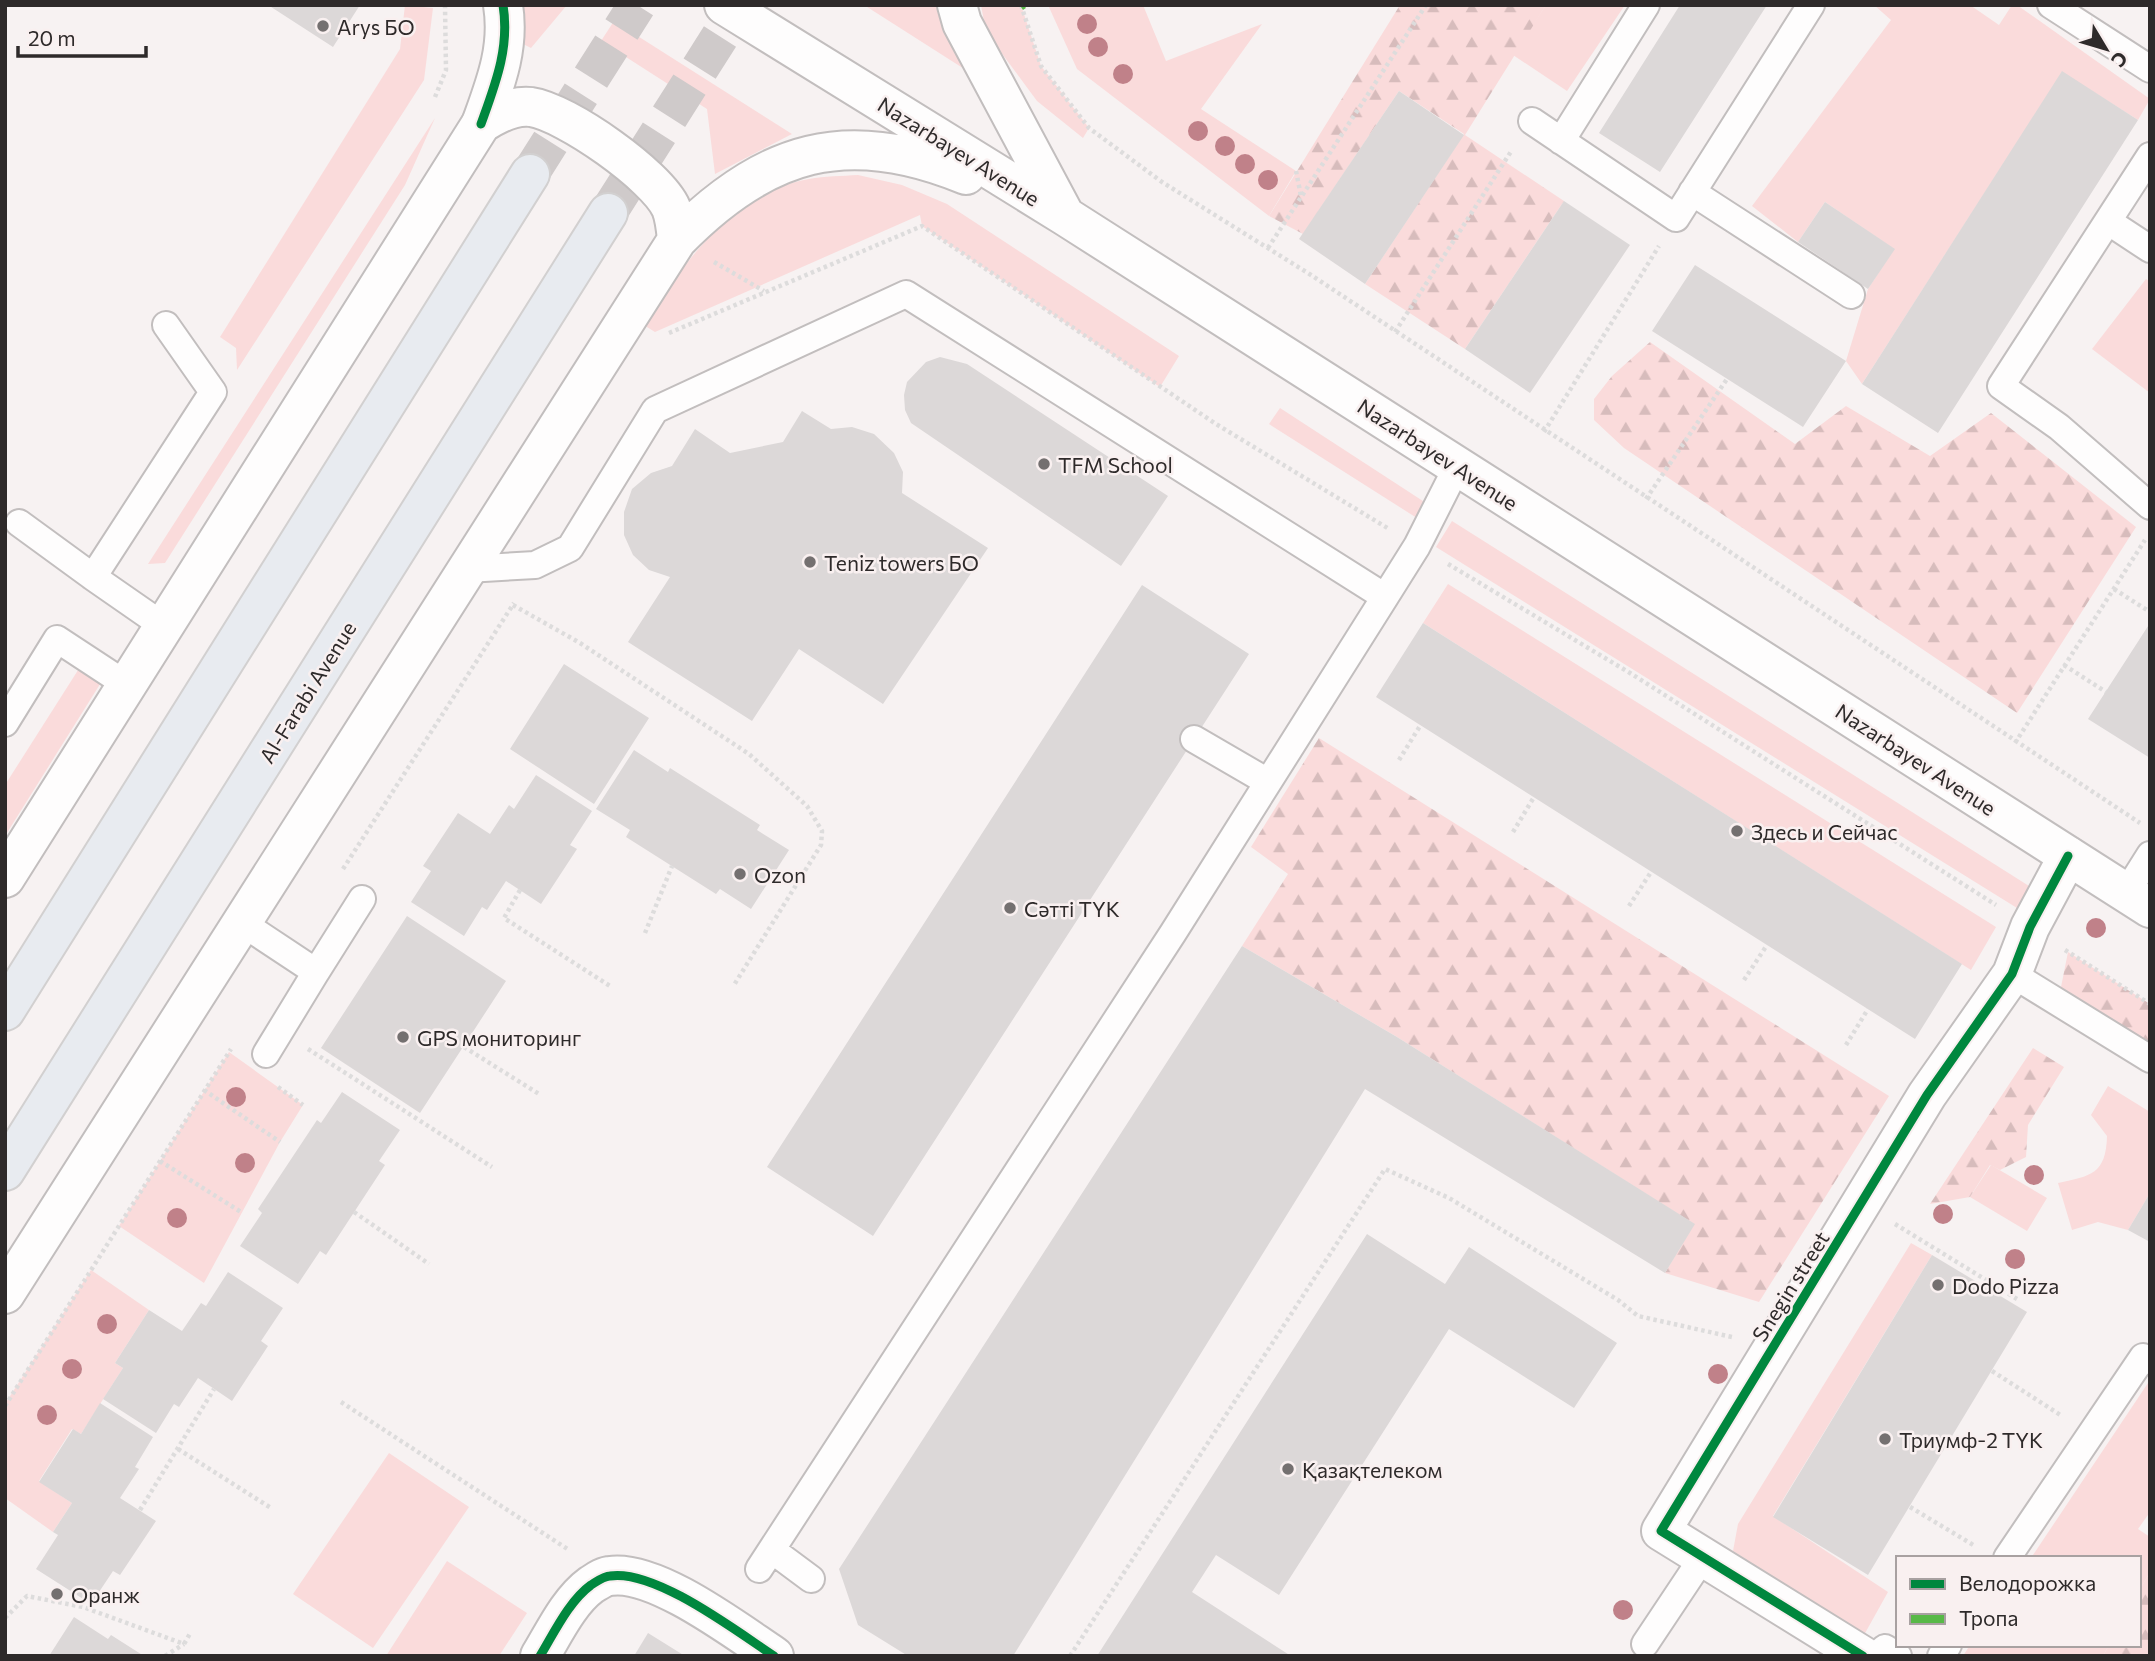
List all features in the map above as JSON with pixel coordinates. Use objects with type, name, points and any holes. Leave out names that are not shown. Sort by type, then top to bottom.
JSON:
[{"type":"main road","points":[[5,878],[481,124],[502,63],[506,22],[503,5]]},
{"type":"main road","points":[[957,5],[962,23],[1065,216]]},
{"type":"main road","name":"Nazarbayev Avenue","points":[[749,11],[1065,216],[2138,901]]},
{"type":"main road","points":[[481,124],[513,108],[531,107],[552,114],[586,133],[606,145],[661,192],[692,249]]},
{"type":"main road","points":[[5,1294],[467,569],[692,249],[727,193],[785,164],[849,149],[889,150],[924,158],[1065,216]]},
{"type":"main road","points":[[5,1011],[530,174]]},
{"type":"main road","name":"Al-Farabi Avenue","points":[[5,1171],[608,213]]},
{"type":"main road","name":"Snegin street","points":[[1863,1656],[1661,1531],[1927,1095],[2012,974],[2030,927],[2068,856]]},
{"type":"main road","points":[[540,1656],[574,1602],[589,1587],[608,1576],[653,1584],[702,1608],[774,1656]]},
{"type":"lane","points":[[1561,141],[1646,5]]},
{"type":"lane","points":[[1532,121],[1676,218],[1811,5]]},
{"type":"lane","points":[[2051,5],[2150,69]]},
{"type":"lane","points":[[2145,492],[2001,386],[2150,156]]},
{"type":"lane","points":[[1692,192],[1851,295]]},
{"type":"lane","points":[[2109,222],[2150,249]]},
{"type":"lane","points":[[467,569],[535,565],[570,548],[655,410],[906,294],[1385,597]]},
{"type":"lane","points":[[93,577],[212,392],[166,325]]},
{"type":"lane","points":[[811,1578],[766,1560],[1385,597],[1417,546],[1457,467]]},
{"type":"lane","points":[[19,523],[165,627]]},
{"type":"lane","points":[[5,723],[57,639],[127,685]]},
{"type":"lane","points":[[1194,739],[1268,782]]},
{"type":"lane","points":[[2138,901],[2150,855]]},
{"type":"lane","points":[[266,1054],[362,899]]},
{"type":"lane","points":[[242,923],[310,983]]},
{"type":"lane","points":[[2012,974],[2150,1059]]},
{"type":"lane","points":[[2008,1556],[2143,1357],[2150,1361]]},
{"type":"lane","points":[[1645,1644],[1703,1557]]},
{"type":"lane","points":[[1876,1656],[1885,1648],[1898,1656]]},
{"type":"path","points":[[435,97],[446,70],[445,5]]},
{"type":"path","points":[[1021,5],[1041,66],[1089,128],[1162,182],[1267,248],[2150,830]]},
{"type":"path","points":[[1267,248],[1426,5]]},
{"type":"path","points":[[1395,332],[1532,121]]},
{"type":"path","points":[[1296,171],[1301,196]]},
{"type":"path","points":[[1544,432],[1676,218]]},
{"type":"path","points":[[660,337],[922,226],[1216,424],[1630,673],[2150,1004]]},
{"type":"path","points":[[692,249],[765,292]]},
{"type":"path","points":[[1646,499],[1727,379]]},
{"type":"path","points":[[2015,743],[2150,534]]},
{"type":"path","points":[[341,873],[513,605],[535,565]]},
{"type":"path","points":[[2114,589],[2150,612]]},
{"type":"path","points":[[513,605],[580,643],[749,754],[807,806],[822,831],[821,845],[734,985]]},
{"type":"path","points":[[2064,665],[2106,692]]},
{"type":"path","points":[[1399,760],[1420,726]]},
{"type":"path","points":[[1513,832],[1534,797]]},
{"type":"path","points":[[645,933],[671,866]]},
{"type":"path","points":[[1629,906],[1651,872]]},
{"type":"path","points":[[520,890],[503,918],[610,986]]},
{"type":"path","points":[[1744,980],[1767,945]]},
{"type":"path","points":[[310,983],[302,1045],[492,1167]]},
{"type":"path","points":[[1846,1045],[1868,1009]]},
{"type":"path","points":[[5,1406],[236,1041]]},
{"type":"path","points":[[464,1047],[540,1094]]},
{"type":"path","points":[[204,1090],[280,1142]]},
{"type":"path","points":[[160,1161],[241,1212]]},
{"type":"path","points":[[1070,1656],[1385,1169],[1449,1198],[1618,1300],[1638,1316],[1730,1336],[1767,1357]]},
{"type":"path","points":[[354,1212],[429,1264]]},
{"type":"path","points":[[1910,1233],[2017,1299]]},
{"type":"path","points":[[1972,1279],[1976,1274]]},
{"type":"path","points":[[1992,1371],[2091,1435]]},
{"type":"path","points":[[140,1510],[214,1389]]},
{"type":"path","points":[[341,1402],[608,1576]]},
{"type":"path","points":[[177,1448],[271,1508]]},
{"type":"path","points":[[1910,1507],[1982,1550]]},
{"type":"path","points":[[5,1618],[27,1597],[83,1607],[184,1644]]},
{"type":"path","points":[[165,1656],[184,1644],[191,1632]]},
{"type":"green space","points":[[405,5],[433,8],[424,80],[237,370],[236,348],[220,337],[400,49]]},
{"type":"green space","points":[[519,5],[567,5],[531,48],[523,44]]},
{"type":"green space","points":[[864,5],[944,5],[980,79]]},
{"type":"green space","points":[[981,5],[1021,5],[1041,66],[1089,128],[1083,138],[1037,101],[986,32]]},
{"type":"green space","points":[[1048,5],[1143,5],[1166,61],[1262,24],[1201,109],[1296,171],[1269,216],[1077,69]]},
{"type":"green space","points":[[1400,5],[1546,5],[1465,135],[1564,201],[1465,349],[1365,284],[1464,134],[1399,91],[1303,234],[1269,216]]},
{"type":"green space","points":[[1546,5],[1625,5],[1567,91],[1513,55]]},
{"type":"green space","points":[[1874,5],[1970,5],[1999,25],[2012,5],[2017,5],[2150,99],[2138,120],[2062,72],[1862,384],[1846,361],[1868,289],[1894,249],[1825,202],[1798,242],[1752,206],[1891,20]]},
{"type":"green space","points":[[614,21],[792,134],[715,174],[707,109],[601,41]]},
{"type":"green space","points":[[435,118],[405,185],[165,563],[148,564]]},
{"type":"green space","points":[[858,175],[902,185],[947,204],[1179,356],[1160,387],[922,226],[920,215],[655,332],[642,324],[675,278],[712,234],[756,199],[781,187],[809,179]]},
{"type":"green space","points":[[2146,279],[2150,282],[2150,393],[2092,349]]},
{"type":"green space","points":[[1650,342],[1795,444],[1846,406],[1930,456],[1991,413],[2136,527],[2017,713],[1624,448],[1594,420],[1594,399],[1612,376]]},
{"type":"green space","points":[[1280,408],[1426,503],[1420,520],[1269,424]]},
{"type":"green space","points":[[1452,521],[2029,886],[2017,908],[1436,547]]},
{"type":"green space","points":[[1448,584],[1996,927],[1971,970],[1423,623]]},
{"type":"green space","points":[[87,656],[107,673],[5,836],[5,785]]},
{"type":"green space","points":[[1319,738],[1889,1096],[1759,1302],[1665,1273],[1694,1224],[1397,1037],[1242,946],[1288,874],[1251,847]]},
{"type":"green space","points":[[2068,952],[2150,1004],[2150,1059],[2058,1002]]},
{"type":"green space","points":[[2033,1048],[2064,1067],[2028,1125],[2026,1157],[2000,1170],[1990,1165],[1970,1197],[1930,1204]]},
{"type":"green space","points":[[229,1052],[303,1105],[280,1142],[204,1283],[119,1226]]},
{"type":"green space","points":[[2108,1086],[2150,1112],[2150,1193],[2128,1230],[2098,1222],[2072,1230],[2058,1183],[2088,1175],[2100,1166],[2107,1136],[2091,1115]]},
{"type":"green space","points":[[1991,1165],[2047,1198],[2027,1231],[1970,1197]]},
{"type":"green space","points":[[1911,1243],[1932,1255],[1773,1516],[1888,1592],[1864,1635],[1733,1551],[1738,1524]]},
{"type":"green space","points":[[91,1270],[149,1310],[115,1363],[123,1368],[81,1434],[72,1429],[39,1481],[72,1503],[53,1532],[5,1498],[5,1404]]},
{"type":"green space","points":[[2148,1383],[2150,1512],[2138,1529],[2150,1537],[2150,1572],[2141,1588],[2141,1556],[2032,1556]]},
{"type":"green space","points":[[389,1453],[469,1507],[373,1648],[293,1594]]},
{"type":"green space","points":[[447,1561],[527,1613],[499,1656],[386,1656]]},
{"type":"green space","points":[[2150,1572],[2150,1656],[2103,1656],[2108,1647],[2141,1647],[2141,1588]]},
{"type":"green space","points":[[1969,1647],[2108,1647],[2103,1656],[1963,1656]]},
{"type":"building","name":"Arys БО","points":[[268,5],[360,5],[333,47]]},
{"type":"building","points":[[1680,5],[1767,5],[1660,172],[1599,133]]},
{"type":"building","points":[[2062,71],[2138,120],[1938,433],[1862,384]]},
{"type":"building","points":[[1399,91],[1464,135],[1365,284],[1299,239]]},
{"type":"building","points":[[1564,201],[1630,245],[1530,393],[1465,349]]},
{"type":"building","points":[[1825,202],[1895,249],[1868,289],[1798,242]]},
{"type":"building","points":[[1695,265],[1846,361],[1803,427],[1652,331]]},
{"type":"building","name":"TFM School","points":[[940,357],[967,364],[1168,496],[1121,566],[911,423],[905,410],[907,382],[926,362]]},
{"type":"building","name":"Teniz towers БО","points":[[802,411],[831,429],[852,427],[874,434],[894,453],[903,472],[902,493],[988,548],[883,704],[799,649],[752,721],[628,642],[670,577],[649,570],[633,555],[624,535],[624,512],[632,489],[651,473],[672,466],[695,429],[730,453],[783,442]]},
{"type":"building","name":"Сәтті ТҮК","points":[[1142,585],[1249,654],[873,1236],[767,1167]]},
{"type":"building","points":[[1423,623],[1962,964],[1915,1039],[1376,697]]},
{"type":"building","points":[[2150,623],[2150,758],[2088,719]]},
{"type":"building","points":[[564,664],[649,718],[594,804],[510,749]]},
{"type":"building","points":[[634,750],[668,772],[670,768],[760,825],[757,830],[789,850],[751,909],[720,889],[716,894],[626,837],[630,830],[596,809]]},
{"type":"building","points":[[536,775],[592,811],[570,845],[577,849],[541,904],[506,881],[487,910],[482,907],[464,936],[411,902],[431,871],[423,866],[458,813],[490,834],[509,805],[514,809]]},
{"type":"building","points":[[407,916],[506,981],[420,1113],[321,1048]]},
{"type":"building","points":[[1242,946],[1397,1037],[1695,1224],[1665,1273],[1365,1089],[1013,1656],[908,1656],[858,1625],[839,1569]]},
{"type":"building","points":[[342,1092],[400,1130],[379,1161],[385,1165],[326,1255],[320,1251],[298,1284],[240,1246],[262,1213],[258,1209],[317,1120],[321,1123]]},
{"type":"building","points":[[2150,1193],[2150,1242],[2128,1230]]},
{"type":"building","name":"Қазақтелеком","points":[[1367,1234],[1445,1284],[1469,1247],[1617,1343],[1574,1408],[1449,1329],[1279,1595],[1216,1555],[1192,1592],[1291,1656],[1097,1656]]},
{"type":"building","name":"Триумф-2 ТҮК","points":[[1932,1255],[2027,1312],[1868,1575],[1773,1517]]},
{"type":"building","points":[[228,1272],[283,1308],[261,1341],[268,1346],[232,1401],[198,1378],[179,1407],[174,1404],[156,1433],[103,1399],[123,1368],[115,1363],[149,1310],[182,1331],[201,1303],[206,1306]]},
{"type":"building","points":[[100,1403],[153,1437],[135,1467],[139,1469],[120,1498],[156,1521],[120,1575],[113,1571],[91,1604],[36,1569],[58,1535],[53,1532],[72,1503],[39,1482],[73,1429],[81,1434]]},
{"type":"building","points":[[74,1617],[108,1639],[111,1635],[144,1656],[49,1656]]},
{"type":"building","points":[[648,1633],[685,1656],[634,1656]]},
{"type":"tunnel","points":[[530,174],[637,5]]},
{"type":"tunnel","points":[[608,213],[740,5]]},
{"type":"cycle path","points":[[481,124],[503,51],[503,5]]},
{"type":"cycle path","points":[[1863,1656],[1661,1531],[1927,1095],[2012,974],[2030,927],[2068,856]]},
{"type":"cycle path","points":[[540,1656],[576,1600],[591,1585],[610,1576],[628,1576],[672,1592],[774,1656]]},
{"type":"place","name":"Arys БО","points":[[323,26]]},
{"type":"place","name":"TFM School","points":[[1044,464]]},
{"type":"place","name":"Teniz towers БО","points":[[810,562]]},
{"type":"place","name":"Здесь и Сейчас","points":[[1737,831]]},
{"type":"place","name":"Ozon","points":[[740,874]]},
{"type":"place","name":"Сәтті ТҮК","points":[[1010,908]]},
{"type":"place","name":"GPS мониторинг","points":[[403,1037]]},
{"type":"place","name":"Dodo Pizza","points":[[1938,1285]]},
{"type":"place","name":"Триумф-2 ТҮК","points":[[1885,1439]]},
{"type":"place","name":"Қазақтелеком","points":[[1288,1469]]},
{"type":"place","name":"Оранж","points":[[57,1594]]}]
